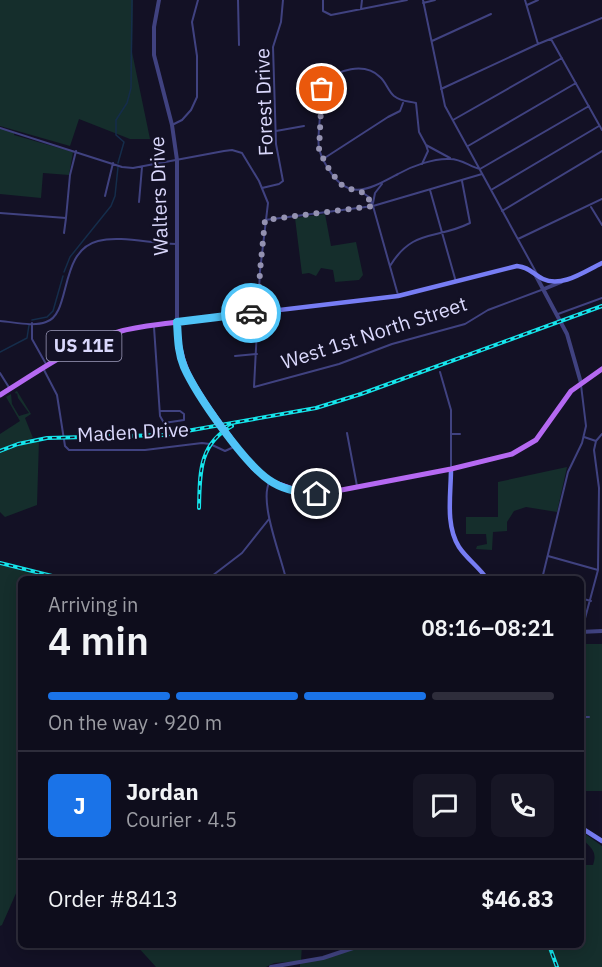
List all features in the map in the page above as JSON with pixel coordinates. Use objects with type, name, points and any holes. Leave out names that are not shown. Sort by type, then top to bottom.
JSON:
[{"type":"main road","name":"West 1st North Street","points":[[561,282],[602,263]]},
{"type":"main road","points":[[561,282],[546,280],[526,267],[517,266],[398,296],[177,322],[178,338],[184,366],[193,384],[253,468],[270,481],[291,490],[308,493],[324,493],[452,469],[497,459],[525,448],[536,440],[566,397],[581,383],[602,369]]},
{"type":"main road","name":"US 11E","points":[[0,395],[45,367],[101,337],[137,327],[177,322]]},
{"type":"main road","points":[[157,325],[172,329],[178,338]]},
{"type":"main road","points":[[452,469],[450,514],[453,534],[460,548],[484,576]]},
{"type":"main road","points":[[584,830],[602,841]]},
{"type":"street","name":"Walters Drive","points":[[159,0],[154,27],[154,55],[172,125],[177,160],[177,322]]},
{"type":"street","points":[[172,125],[182,120],[191,111],[197,97],[197,56],[192,22],[198,0]]},
{"type":"street","points":[[238,0],[239,45]]},
{"type":"street","name":"Forest Drive","points":[[262,188],[283,182],[276,131],[273,47],[281,22],[283,0]]},
{"type":"street","points":[[322,0],[323,11],[331,15],[407,0]]},
{"type":"street","points":[[361,9],[362,0]]},
{"type":"street","points":[[435,0],[423,2],[445,106],[558,314],[572,349],[581,383],[586,414],[584,437],[568,472],[543,576]]},
{"type":"street","points":[[525,0],[538,44]]},
{"type":"street","points":[[527,4],[538,0]]},
{"type":"street","points":[[432,41],[491,14]]},
{"type":"street","points":[[441,89],[538,44],[602,18]]},
{"type":"street","points":[[551,39],[602,130]]},
{"type":"street","points":[[453,120],[562,58]]},
{"type":"street","points":[[398,296],[369,197],[340,184],[319,150],[322,89],[328,80],[348,70],[365,68],[382,78],[392,94],[404,102],[416,104],[419,132],[428,151],[422,164]]},
{"type":"street","points":[[468,146],[576,83]]},
{"type":"street","points":[[323,159],[400,111],[404,102]]},
{"type":"street","points":[[480,170],[589,106]]},
{"type":"street","points":[[276,131],[304,126]]},
{"type":"street","points":[[491,190],[599,126]]},
{"type":"street","points":[[0,128],[122,167],[142,167],[224,151],[238,151],[245,156],[268,203],[260,271],[257,354],[235,356]]},
{"type":"street","points":[[426,145],[480,170]]},
{"type":"street","points":[[64,233],[70,175],[76,151]]},
{"type":"street","points":[[502,211],[602,152]]},
{"type":"street","points":[[360,191],[383,183],[400,172],[450,158]]},
{"type":"street","points":[[105,196],[113,163]]},
{"type":"street","points":[[139,202],[142,167]]},
{"type":"street","points":[[265,220],[373,206],[483,174]]},
{"type":"street","points":[[390,266],[405,246],[417,239],[470,223],[462,181]]},
{"type":"street","points":[[373,206],[375,193],[383,183]]},
{"type":"street","points":[[430,190],[456,282]]},
{"type":"street","points":[[518,239],[602,199]]},
{"type":"street","points":[[591,206],[602,225]]},
{"type":"street","points":[[0,213],[66,218]]},
{"type":"street","points":[[0,321],[44,323],[55,316],[76,257],[91,243],[113,239],[176,244]]},
{"type":"street","points":[[526,267],[529,261]]},
{"type":"street","points":[[544,289],[546,280]]},
{"type":"street","name":"West 1st North Street","points":[[257,354],[254,387],[339,364],[398,342],[465,324],[488,310],[561,282]]},
{"type":"street","points":[[558,314],[602,298]]},
{"type":"street","points":[[32,323],[32,339],[45,367]]},
{"type":"street","points":[[157,325],[160,419],[164,423],[184,420],[184,414],[180,411],[160,411]]},
{"type":"street","name":"Maden Drive","points":[[45,367],[57,395],[65,446],[69,450],[145,450],[202,442],[225,451],[236,446]]},
{"type":"street","points":[[440,372],[450,399],[452,469]]},
{"type":"street","points":[[0,373],[10,389]]},
{"type":"street","points":[[347,433],[357,487]]},
{"type":"street","points":[[452,434],[460,434]]},
{"type":"street","points":[[584,624],[598,570],[599,488],[594,450],[596,441],[602,434]]},
{"type":"street","points":[[584,437],[596,441]]},
{"type":"street","points":[[270,481],[266,497],[269,519],[285,576]]},
{"type":"street","points":[[212,576],[242,553],[269,519]]},
{"type":"street","points":[[548,556],[598,570]]},
{"type":"street","points":[[584,599],[591,601]]},
{"type":"street","points":[[584,634],[602,631]]},
{"type":"street","points":[[584,717],[589,717]]},
{"type":"street","points":[[272,967],[323,958],[353,948]]},
{"type":"green space","points":[[0,0],[133,0],[132,52],[150,139],[130,139],[79,119],[70,146],[0,126]]},
{"type":"green space","points":[[0,128],[14,132],[14,135],[73,152],[69,175],[43,173],[41,198],[0,194]]},
{"type":"green space","points":[[325,214],[331,246],[356,242],[363,275],[359,280],[335,282],[333,270],[321,268],[316,276],[309,273],[302,274],[295,218]]},
{"type":"green space","points":[[17,391],[31,414],[25,418],[33,438],[0,449],[0,434],[20,421],[6,397],[11,394],[12,404],[19,416],[29,413],[18,398],[15,392]]},
{"type":"green space","points":[[39,440],[37,505],[5,517],[0,512],[0,451],[18,444]]},
{"type":"green space","points":[[567,467],[557,512],[526,507],[514,511],[507,522],[507,531],[493,532],[492,550],[476,549],[477,546],[487,544],[486,534],[466,534],[466,517],[498,517],[498,482]]},
{"type":"green space","points":[[0,565],[42,576],[18,576],[18,889],[0,926]]},
{"type":"green space","points":[[584,644],[602,644],[602,791],[584,791]]},
{"type":"green space","points":[[584,833],[602,846],[602,967],[559,967],[552,948],[584,948],[584,866],[593,865],[592,849],[584,841]]},
{"type":"green space","points":[[139,948],[302,948],[301,961],[323,958],[353,948],[549,948],[555,967],[300,967],[300,961],[274,963],[266,967],[156,967]]},
{"type":"waterway","points":[[118,163],[124,142],[116,135],[116,120],[127,103],[131,88],[132,0]]},
{"type":"waterway","points":[[64,272],[70,257],[111,206],[115,196],[118,167]]},
{"type":"waterway","points":[[32,320],[47,317],[53,311],[63,276]]},
{"type":"waterway","points":[[0,352],[27,338],[29,325]]},
{"type":"railway","points":[[0,451],[18,444],[47,438],[164,435],[316,408],[361,394],[602,306]]},
{"type":"railway","points":[[199,508],[201,472],[207,451],[221,433],[232,426]]},
{"type":"railway","points":[[0,563],[52,576]]},
{"type":"railway","points":[[550,948],[557,967]]},
{"type":"way so far","points":[[251,313],[258,312],[265,220],[373,206],[365,193],[340,184],[319,150],[322,89]]},
{"type":"route","points":[[251,313],[177,322],[178,346],[184,366],[193,384],[253,468],[279,485],[296,491],[317,494]]}]
